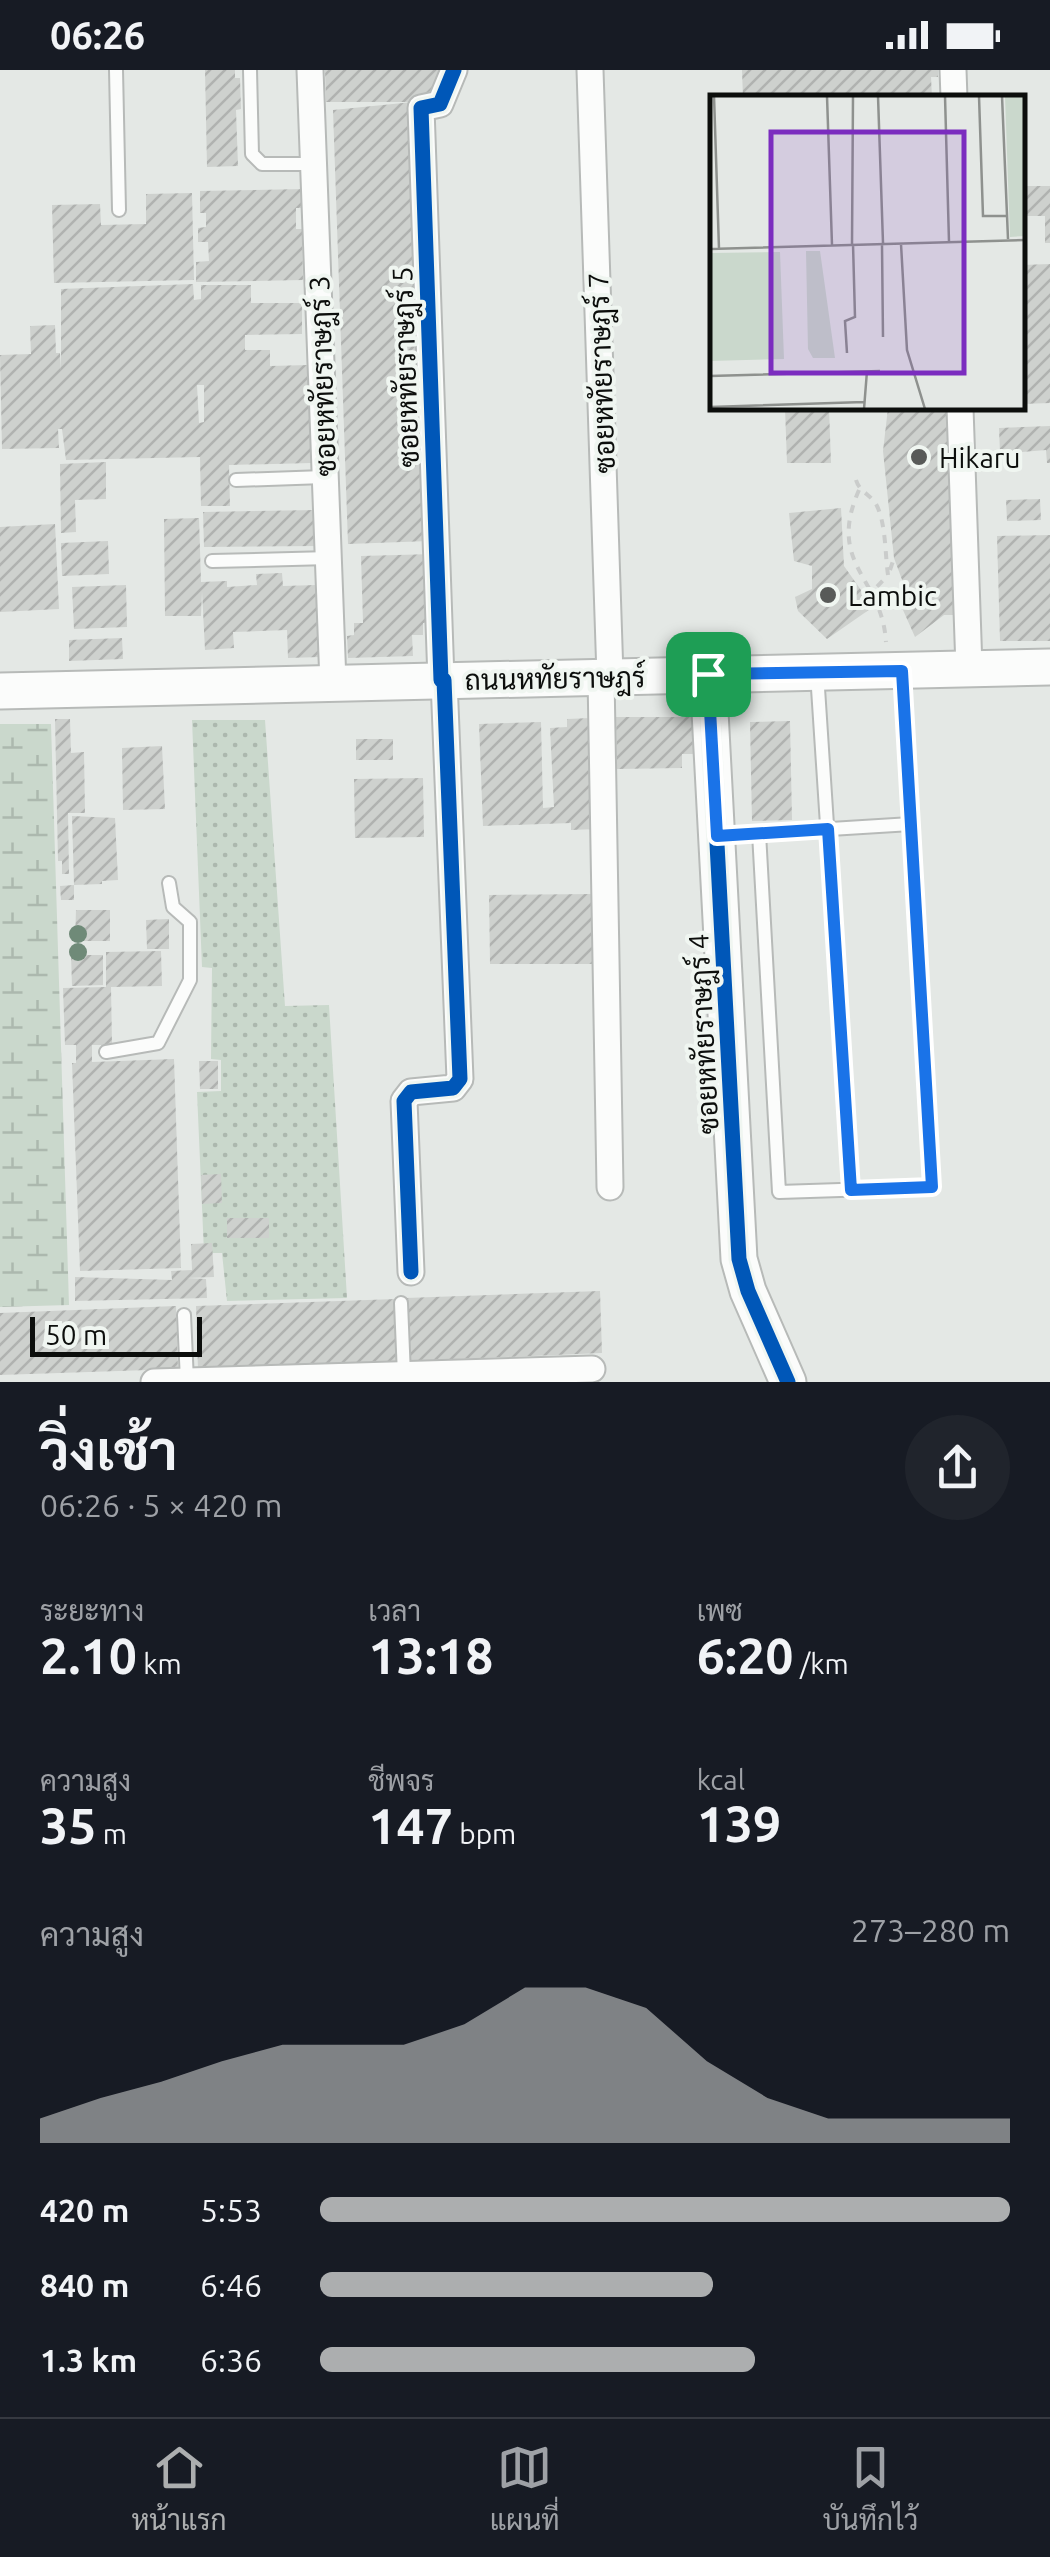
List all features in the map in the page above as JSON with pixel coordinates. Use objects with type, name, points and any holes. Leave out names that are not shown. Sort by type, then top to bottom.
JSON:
[{"type":"main road","name":"ถนนหทัยราษฎร์","points":[[0,691],[817,672],[894,659],[968,668],[1050,667]]},
{"type":"main road","name":"ซอยหทัยราษฎร์ 4","points":[[708,674],[740,1258],[748,1291],[788,1382]]},
{"type":"street","name":"ซอยหทัยราษฎร์ 3","points":[[310,70],[332,683]]},
{"type":"street","name":"ซอยหทัยราษฎร์ 5","points":[[442,680],[422,108],[440,104],[454,70]]},
{"type":"street","name":"ซอยหทัยราษฎร์ 7","points":[[590,70],[606,677],[610,1187]]},
{"type":"street","points":[[953,70],[954,95]]},
{"type":"street","points":[[960,410],[968,668]]},
{"type":"street","points":[[412,1272],[404,1101],[411,1092],[453,1088],[460,1079],[442,680]]},
{"type":"street","points":[[154,1382],[404,1374],[521,1376],[592,1369]]},
{"type":"lane","points":[[116,70],[119,210]]},
{"type":"lane","points":[[250,70],[252,154],[262,164],[316,164]]},
{"type":"lane","points":[[236,480],[324,477]]},
{"type":"lane","points":[[212,562],[330,558]]},
{"type":"lane","points":[[759,833],[779,1192],[932,1187],[911,824],[894,659]]},
{"type":"lane","points":[[817,672],[851,1190]]},
{"type":"lane","points":[[717,836],[911,824]]},
{"type":"lane","points":[[106,1052],[158,1043],[190,980],[190,922],[173,907],[170,883]]},
{"type":"lane","points":[[402,1303],[404,1374]]},
{"type":"lane","points":[[184,1315],[187,1381]]},
{"type":"path","points":[[856,480],[859,490],[876,505],[888,575]]},
{"type":"path","points":[[859,490],[849,513],[848,531],[856,572],[873,592],[894,659]]},
{"type":"path","points":[[873,592],[888,575],[894,558]]},
{"type":"green space","points":[[192,720],[265,720],[285,1006],[329,1005],[347,1298],[227,1301],[222,1253],[204,1253],[197,1092],[221,1091],[221,1060],[211,1059],[212,968],[202,967]]},
{"type":"green space","points":[[0,724],[51,724],[69,1305],[0,1307]]},
{"type":"building","points":[[205,70],[235,70],[235,78],[240,78],[241,109],[236,110],[238,166],[207,167]]},
{"type":"building","points":[[325,70],[446,70],[446,75],[419,102],[429,541],[348,544],[333,110],[413,102],[326,102]]},
{"type":"building","points":[[742,70],[938,70],[938,77],[931,77],[932,95],[743,95]]},
{"type":"building","points":[[1025,186],[1050,186],[1050,243],[1045,243],[1045,216],[1025,216]]},
{"type":"building","points":[[305,189],[305,208],[296,208],[296,229],[302,229],[303,280],[196,282],[196,262],[209,261],[208,242],[198,242],[198,228],[206,227],[206,213],[200,213],[200,191]]},
{"type":"building","points":[[192,193],[194,280],[54,283],[52,205],[100,204],[101,225],[146,224],[146,194]]},
{"type":"building","points":[[1050,264],[1050,403],[1025,404],[1025,265]]},
{"type":"building","points":[[193,284],[194,300],[201,299],[201,285],[251,285],[251,303],[302,303],[302,334],[245,335],[245,350],[270,350],[270,366],[309,365],[311,463],[229,465],[230,506],[201,506],[200,457],[66,460],[62,429],[58,429],[59,448],[2,449],[0,355],[31,354],[30,326],[55,325],[61,371],[61,289]],"holes":[[[197,385],[204,385],[204,422],[199,423]]]},
{"type":"building","points":[[785,410],[829,410],[831,463],[787,463]]},
{"type":"building","points":[[888,410],[949,410],[955,615],[944,615],[915,637],[899,601],[908,596],[894,558],[883,451]]},
{"type":"building","points":[[1050,426],[1050,463],[1046,450],[1000,454],[999,428]]},
{"type":"building","points":[[106,462],[106,499],[75,500],[76,532],[61,533],[60,464]]},
{"type":"building","points":[[1040,499],[1041,520],[1007,521],[1006,500]]},
{"type":"building","points":[[841,508],[844,566],[873,607],[827,639],[798,611],[795,597],[812,589],[812,566],[794,561],[789,513]]},
{"type":"building","points":[[317,510],[317,546],[204,547],[203,512]]},
{"type":"building","points":[[199,518],[201,582],[227,581],[227,587],[257,585],[256,574],[282,573],[283,586],[317,585],[320,657],[288,658],[287,630],[233,632],[234,648],[205,650],[202,591],[201,616],[165,616],[164,519]]},
{"type":"building","points":[[55,524],[59,609],[0,612],[0,527]]},
{"type":"building","points":[[1050,535],[1050,641],[1000,641],[997,536]]},
{"type":"building","points":[[108,541],[109,574],[62,576],[61,543]]},
{"type":"building","points":[[434,554],[437,623],[423,623],[423,635],[412,635],[413,656],[348,658],[347,636],[354,635],[354,623],[363,623],[361,556]]},
{"type":"building","points":[[126,585],[127,627],[74,629],[72,587]]},
{"type":"building","points":[[122,638],[123,659],[69,661],[69,640]]},
{"type":"building","points":[[616,717],[696,717],[696,754],[682,754],[682,768],[617,769]]},
{"type":"building","points":[[591,718],[596,829],[571,830],[571,823],[483,826],[479,724],[541,722],[543,808],[554,807],[550,728],[567,727],[567,719]]},
{"type":"building","points":[[55,719],[70,719],[71,753],[84,752],[85,813],[68,813],[69,874],[62,874],[62,861],[58,861]]},
{"type":"building","points":[[790,721],[792,820],[752,821],[750,722]]},
{"type":"building","points":[[356,739],[393,739],[393,760],[356,760]]},
{"type":"building","points":[[162,746],[165,809],[123,810],[122,748]]},
{"type":"building","points":[[423,778],[424,837],[355,838],[354,779]]},
{"type":"building","points":[[72,816],[115,818],[118,880],[74,885]]},
{"type":"building","points":[[74,885],[74,900],[61,900],[60,886]]},
{"type":"building","points":[[594,894],[594,964],[490,964],[489,895]]},
{"type":"building","points":[[76,910],[110,910],[110,941],[75,941]]},
{"type":"building","points":[[169,919],[169,949],[147,949],[146,920]]},
{"type":"building","points":[[161,951],[162,986],[111,987],[112,1045],[92,1045],[92,1062],[174,1059],[181,1268],[80,1271],[72,1063],[76,1063],[76,1045],[65,1045],[63,988],[106,987],[106,952]]},
{"type":"building","points":[[71,955],[103,955],[103,985],[72,986]]},
{"type":"building","points":[[199,1061],[218,1061],[218,1089],[200,1089]]},
{"type":"building","points":[[221,1174],[222,1203],[202,1204],[201,1175]]},
{"type":"building","points":[[227,1218],[269,1218],[269,1238],[227,1238]]},
{"type":"building","points":[[212,1243],[214,1277],[186,1278],[206,1279],[207,1298],[75,1301],[75,1277],[172,1280],[171,1271],[192,1270],[191,1244]]},
{"type":"building","points":[[600,1291],[602,1353],[408,1361],[406,1298]]},
{"type":"building","points":[[396,1299],[398,1362],[198,1369],[196,1306]]},
{"type":"building","points":[[176,1306],[178,1369],[0,1375],[0,1313]]},
{"type":"cycle path","points":[[441,680],[421,108],[440,104],[454,70]]},
{"type":"cycle path","points":[[708,674],[739,1259],[748,1291],[788,1382]]},
{"type":"cycle path","points":[[411,1272],[404,1101],[411,1092],[453,1088],[460,1079],[444,680]]},
{"type":"place","name":"Hikaru","points":[[919,457]]},
{"type":"place","name":"Lambic","points":[[828,595]]},
{"type":"route","points":[[902,671],[932,1187],[851,1190],[828,829],[717,836],[708,674],[902,671]]}]
